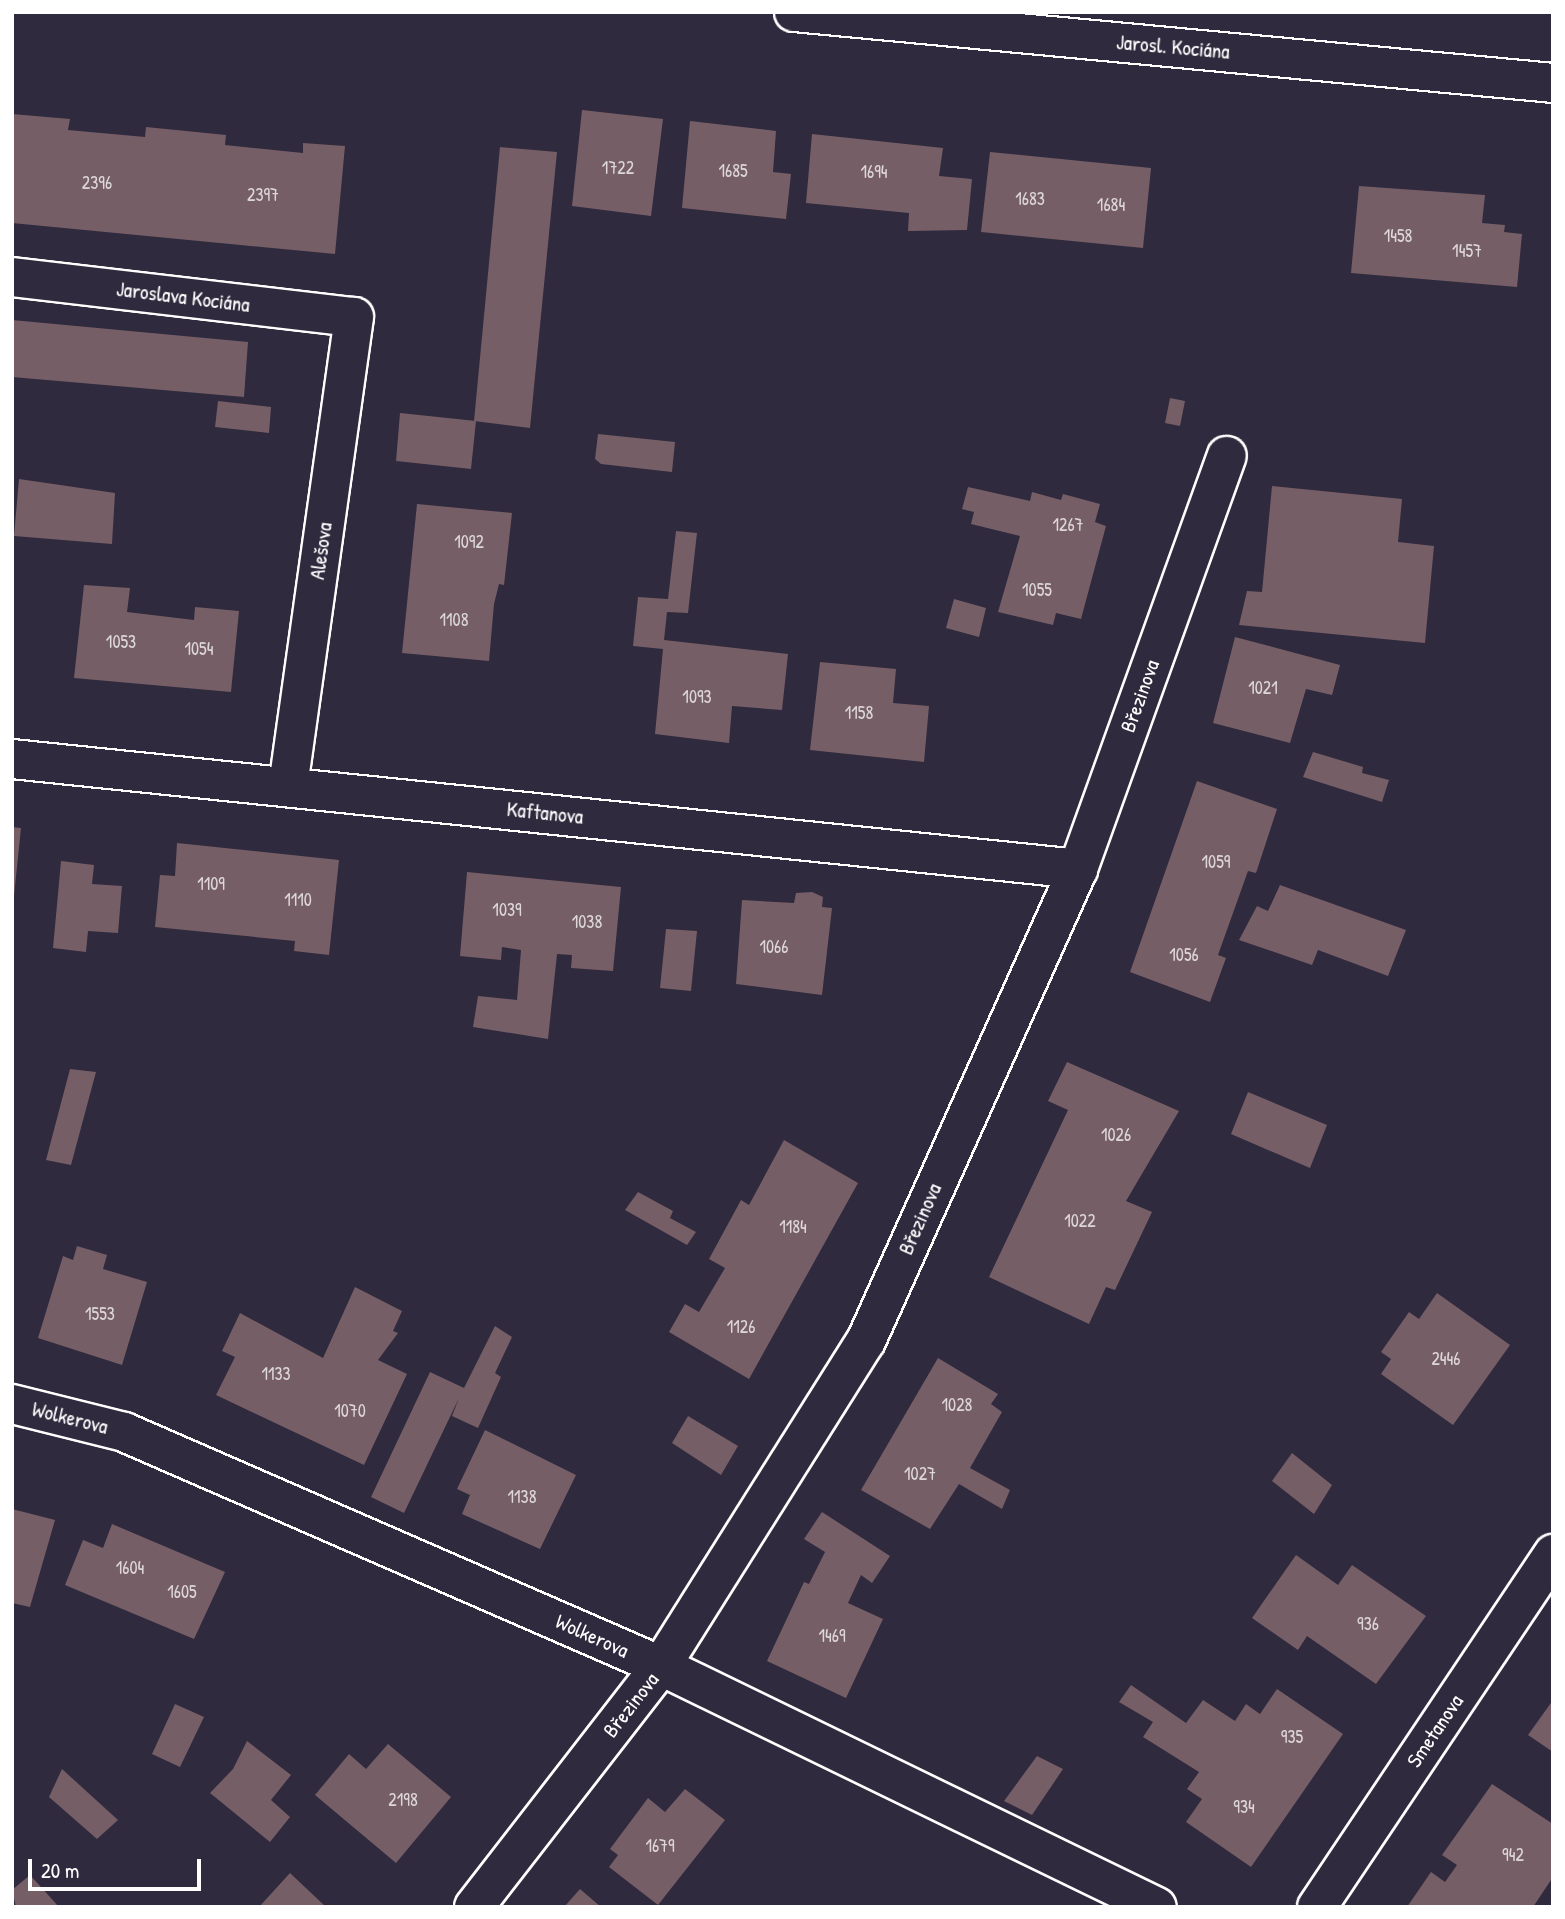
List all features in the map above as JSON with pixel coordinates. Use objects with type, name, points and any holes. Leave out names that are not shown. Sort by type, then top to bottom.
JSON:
[{"type":"street","name":"Jarosl. Kociána","points":[[794,12],[1553,83]]},
{"type":"street","name":"Jaroslava Kociána","points":[[12,277],[354,317]]},
{"type":"street","name":"Alešova","points":[[288,786],[354,317]]},
{"type":"street","name":"Březinova","points":[[474,1907],[661,1666],[866,1341],[1078,869],[1227,456]]},
{"type":"street","name":"Kaftanova","points":[[12,759],[1078,869]]},
{"type":"street","name":"Wolkerova","points":[[12,1404],[124,1432],[661,1666],[1157,1907]]},
{"type":"street","name":"Smetanova","points":[[1317,1907],[1553,1554]]},
{"type":"building","points":[[582,110],[663,119],[651,216],[572,206]]},
{"type":"building","points":[[12,114],[70,119],[68,130],[145,137],[146,127],[226,135],[225,145],[303,153],[303,143],[345,146],[335,254],[12,223]]},
{"type":"building","points":[[690,121],[776,131],[773,172],[791,174],[786,219],[682,208]]},
{"type":"building","points":[[812,134],[943,148],[939,176],[972,179],[967,230],[908,231],[909,213],[806,203]]},
{"type":"building","points":[[500,147],[557,152],[530,428],[474,421]]},
{"type":"building","points":[[990,152],[1151,168],[1143,248],[981,232]]},
{"type":"building","points":[[1359,186],[1485,195],[1482,223],[1505,225],[1504,232],[1522,234],[1517,287],[1351,273]]},
{"type":"building","points":[[12,320],[248,342],[244,397],[12,377]]},
{"type":"building","points":[[1170,398],[1185,401],[1180,426],[1165,423]]},
{"type":"building","points":[[218,401],[271,407],[269,433],[215,427]]},
{"type":"building","points":[[400,413],[476,421],[471,469],[396,461]]},
{"type":"building","points":[[598,434],[675,442],[672,472],[601,464],[595,459]]},
{"type":"building","points":[[19,479],[115,493],[112,544],[14,536]]},
{"type":"building","points":[[1272,486],[1402,499],[1398,542],[1434,546],[1425,643],[1239,625],[1247,591],[1262,592]]},
{"type":"building","points":[[968,487],[1030,501],[1032,492],[1061,500],[1063,494],[1100,504],[1095,522],[1106,526],[1081,619],[1056,613],[1053,625],[998,612],[1020,536],[971,524],[974,512],[962,509]]},
{"type":"building","points":[[417,504],[512,513],[504,585],[499,584],[494,604],[489,661],[402,653]]},
{"type":"building","points":[[676,531],[697,533],[688,613],[667,612],[664,640],[788,654],[782,710],[732,706],[729,743],[655,734],[663,649],[633,646],[638,597],[668,599]]},
{"type":"building","points":[[84,585],[130,588],[127,612],[194,620],[195,607],[239,611],[231,692],[74,678]]},
{"type":"building","points":[[954,599],[986,608],[979,637],[946,628]]},
{"type":"building","points":[[1235,637],[1340,665],[1332,695],[1306,689],[1290,743],[1213,723]]},
{"type":"building","points":[[820,662],[896,669],[893,703],[929,706],[924,762],[810,750]]},
{"type":"building","points":[[1313,752],[1363,767],[1362,773],[1389,780],[1382,802],[1303,777]]},
{"type":"building","points":[[1197,781],[1277,809],[1256,873],[1248,871],[1218,955],[1226,958],[1210,1002],[1130,972]]},
{"type":"building","points":[[12,827],[21,828],[14,896],[12,896]]},
{"type":"building","points":[[177,843],[339,860],[329,955],[294,951],[295,941],[155,927],[160,875],[175,876]]},
{"type":"building","points":[[61,861],[94,865],[92,884],[122,886],[118,933],[88,931],[86,952],[53,948]]},
{"type":"building","points":[[467,872],[621,887],[613,971],[571,968],[572,955],[557,954],[548,1039],[473,1027],[478,996],[517,1000],[521,950],[502,947],[501,960],[460,956]]},
{"type":"building","points":[[1280,885],[1406,930],[1388,976],[1318,950],[1312,965],[1239,940],[1257,906],[1268,911]]},
{"type":"building","points":[[812,892],[823,897],[822,907],[832,908],[822,995],[736,984],[742,900],[794,903],[796,893]]},
{"type":"building","points":[[666,929],[697,931],[691,991],[660,988]]},
{"type":"building","points":[[1067,1062],[1179,1111],[1126,1201],[1152,1212],[1115,1290],[1106,1287],[1089,1324],[989,1277],[1068,1110],[1048,1101]]},
{"type":"building","points":[[70,1069],[96,1072],[71,1165],[46,1160]]},
{"type":"building","points":[[1248,1092],[1327,1125],[1310,1168],[1231,1134]]},
{"type":"building","points":[[784,1140],[858,1183],[749,1379],[669,1332],[685,1304],[699,1312],[725,1268],[709,1259],[741,1200],[749,1205]]},
{"type":"building","points":[[638,1192],[673,1211],[670,1218],[696,1232],[687,1245],[625,1210]]},
{"type":"building","points":[[77,1246],[107,1255],[103,1269],[147,1282],[122,1365],[38,1338],[63,1256],[73,1260]]},
{"type":"building","points":[[355,1287],[402,1311],[393,1331],[398,1333],[378,1360],[407,1374],[364,1465],[216,1395],[235,1357],[222,1351],[240,1313],[323,1358]]},
{"type":"building","points":[[1437,1293],[1510,1345],[1453,1425],[1381,1374],[1391,1359],[1381,1352],[1409,1312],[1419,1319]]},
{"type":"building","points":[[495,1326],[512,1337],[495,1373],[501,1377],[478,1428],[452,1416],[459,1398],[404,1513],[371,1497],[430,1372],[464,1388]]},
{"type":"building","points":[[938,1358],[998,1394],[991,1404],[1002,1412],[970,1468],[1010,1490],[1002,1509],[959,1484],[930,1529],[861,1490]]},
{"type":"building","points":[[688,1416],[738,1446],[721,1475],[672,1443]]},
{"type":"building","points":[[485,1430],[576,1475],[540,1549],[462,1514],[470,1495],[457,1489]]},
{"type":"building","points":[[1292,1453],[1332,1485],[1314,1514],[1272,1481]]},
{"type":"building","points":[[12,1509],[55,1520],[30,1607],[12,1603]]},
{"type":"building","points":[[822,1512],[890,1556],[872,1583],[861,1575],[848,1603],[883,1619],[846,1698],[767,1661],[804,1582],[809,1584],[825,1552],[804,1539]]},
{"type":"building","points":[[112,1524],[225,1572],[194,1639],[65,1585],[83,1540],[103,1548]]},
{"type":"building","points":[[1296,1555],[1338,1585],[1352,1565],[1426,1616],[1376,1684],[1307,1636],[1298,1650],[1252,1618]]},
{"type":"building","points":[[1131,1685],[1186,1723],[1203,1700],[1235,1721],[1246,1704],[1260,1714],[1277,1689],[1343,1734],[1251,1867],[1186,1822],[1202,1799],[1187,1789],[1199,1772],[1143,1737],[1153,1722],[1119,1702]]},
{"type":"building","points":[[1553,1700],[1553,1752],[1528,1735]]},
{"type":"building","points":[[175,1704],[204,1717],[180,1767],[152,1754]]},
{"type":"building","points":[[247,1741],[291,1775],[271,1800],[290,1817],[270,1842],[210,1793],[233,1769]]},
{"type":"building","points":[[388,1744],[451,1797],[396,1863],[315,1795],[349,1754],[366,1769]]},
{"type":"building","points":[[1037,1756],[1063,1769],[1032,1815],[1004,1801]]},
{"type":"building","points":[[62,1769],[118,1820],[97,1839],[49,1797]]},
{"type":"building","points":[[1492,1784],[1553,1824],[1553,1877],[1533,1907],[1407,1907],[1431,1872],[1445,1882],[1457,1865],[1442,1855]]},
{"type":"building","points":[[685,1789],[725,1820],[658,1905],[609,1867],[618,1855],[610,1849],[648,1798],[665,1812]]},
{"type":"building","points":[[290,1873],[326,1907],[259,1907]]},
{"type":"building","points":[[30,1875],[59,1907],[16,1907],[12,1890]]},
{"type":"building","points":[[580,1889],[601,1907],[564,1907]]}]
